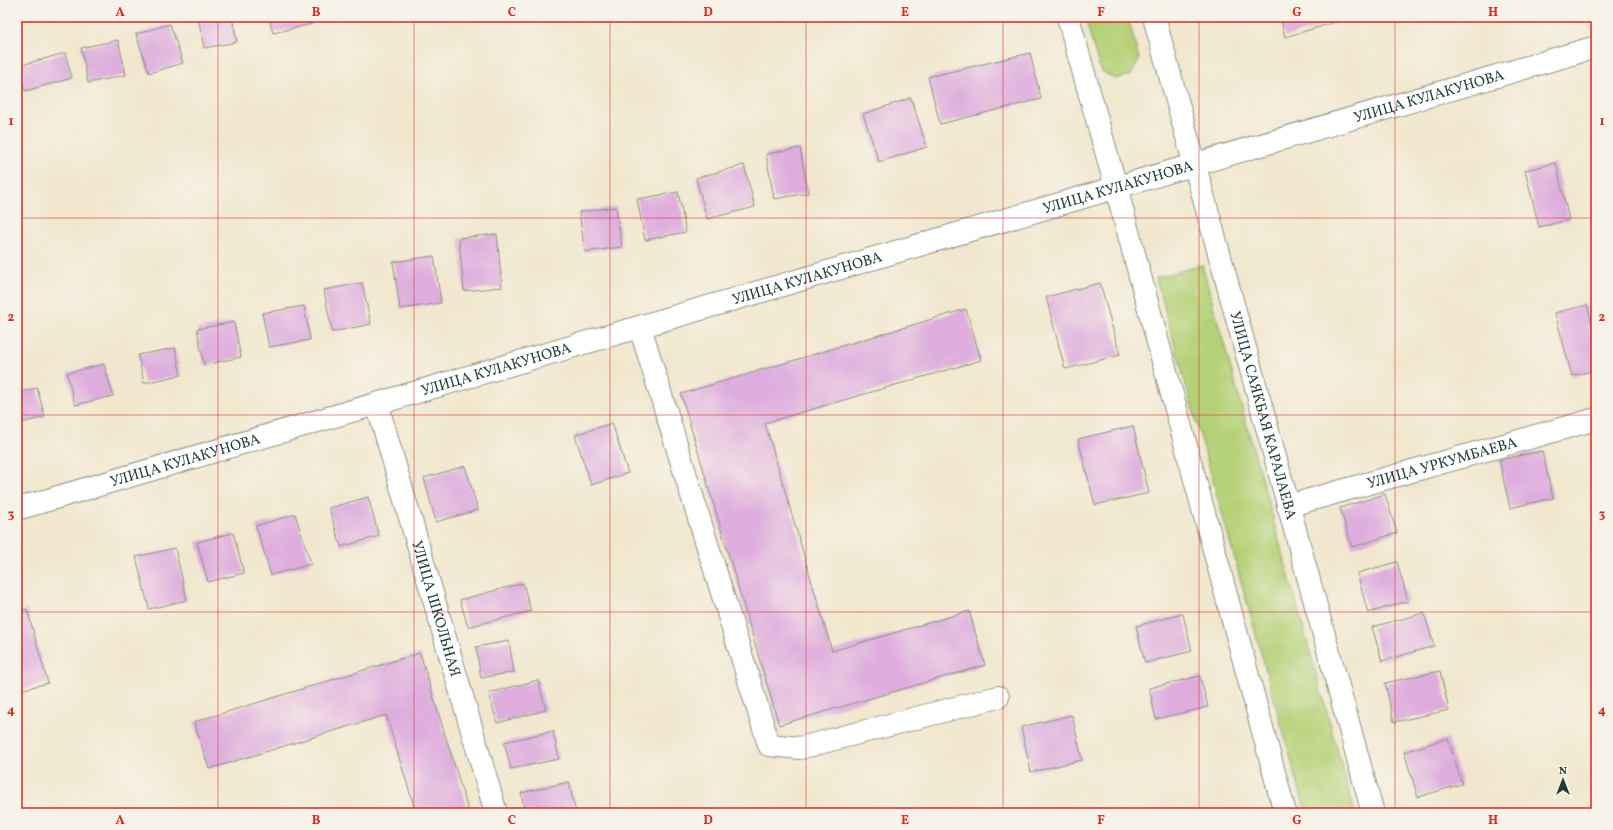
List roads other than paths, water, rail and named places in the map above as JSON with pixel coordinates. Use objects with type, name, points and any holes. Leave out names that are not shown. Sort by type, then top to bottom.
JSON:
[{"type":"street","points":[[1068,17],[1116,187],[1285,813]]},
{"type":"street","name":"УЛИЦА САЯКБАЯ КАРАЛАЕВА","points":[[1154,17],[1373,813]]},
{"type":"street","name":"УЛИЦА КУЛАКУНОВА","points":[[17,509],[1596,47]]},
{"type":"street","points":[[640,327],[769,745],[800,748],[998,697]]},
{"type":"street","name":"УЛИЦА ШКОЛЬНАЯ","points":[[377,404],[496,813]]},
{"type":"street","name":"УЛИЦА УРКУМБАЕВА","points":[[1288,506],[1596,420]]}]
